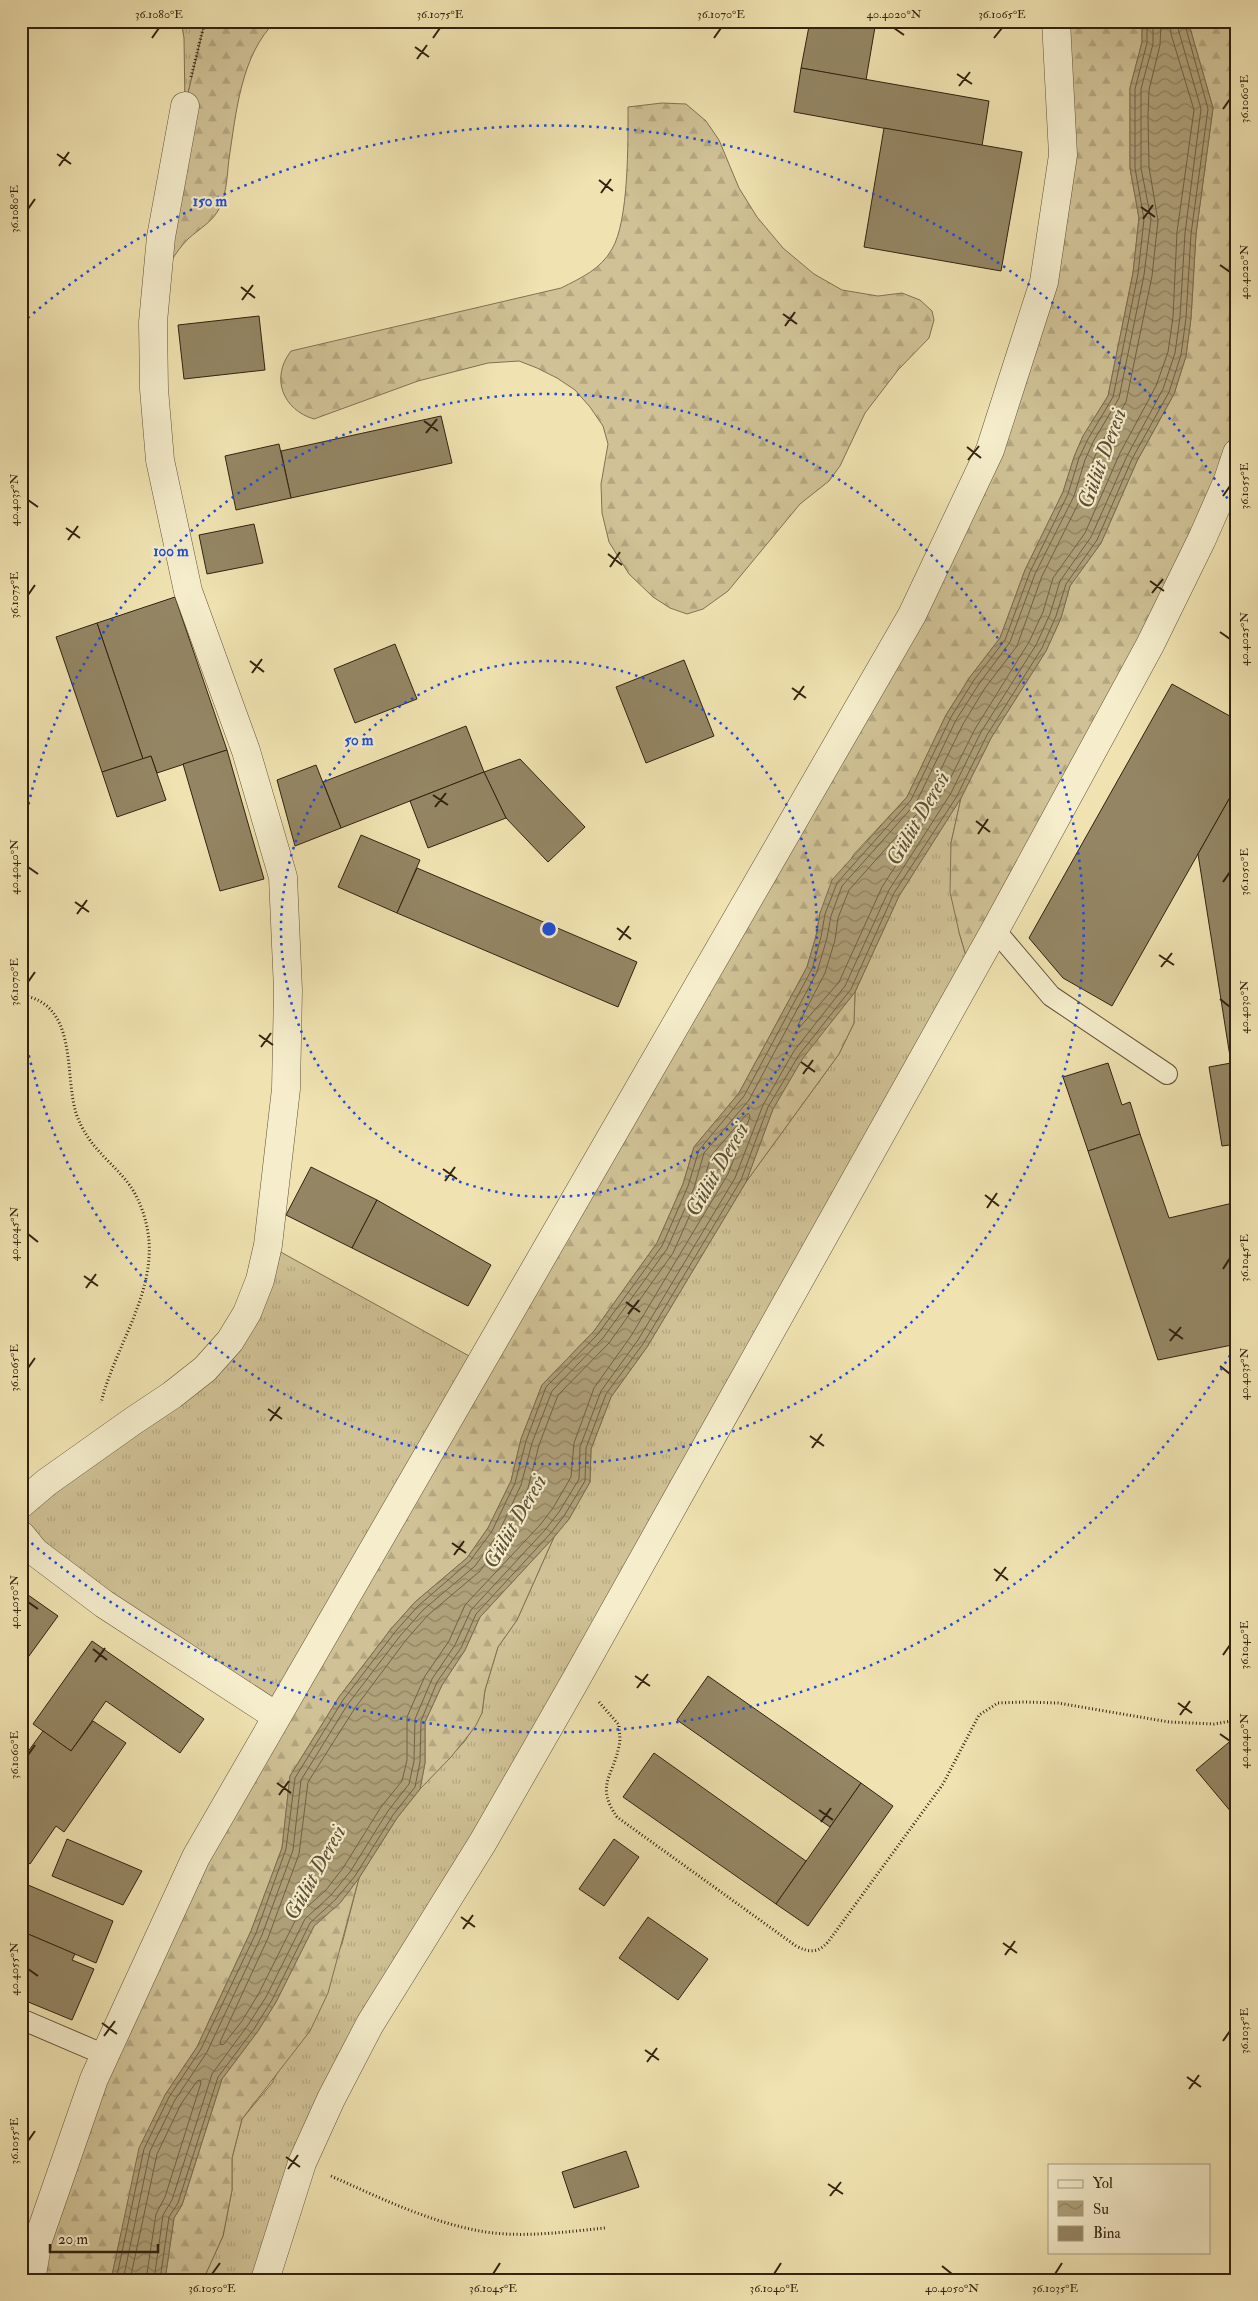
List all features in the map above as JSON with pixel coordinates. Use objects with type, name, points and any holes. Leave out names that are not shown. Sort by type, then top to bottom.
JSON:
[{"type":"street","points":[[31,2280],[38,2240],[94,2079],[196,1856],[912,615],[990,450],[1044,282],[1064,155],[1056,21]]},
{"type":"street","points":[[21,1504],[92,1450],[172,1396],[205,1369],[230,1340],[247,1312],[260,1280],[268,1245],[286,1089],[288,990],[283,877],[246,751],[188,591],[160,460],[154,389],[153,322],[161,237],[185,106]]},
{"type":"street","points":[[265,2280],[302,2164],[331,2099],[370,2024],[482,1842],[574,1683],[995,930],[1155,636],[1228,480],[1237,453]]},
{"type":"street","points":[[21,1534],[35,1552],[104,1604],[276,1716]]},
{"type":"lane","points":[[995,930],[1052,996],[1167,1074]]},
{"type":"lane","points":[[21,2020],[105,2055]]},
{"type":"path","points":[[185,106],[204,21]]},
{"type":"path","points":[[21,995],[46,1006],[61,1025],[68,1050],[77,1114],[88,1138],[103,1158],[125,1179],[138,1199],[146,1221],[149,1242],[147,1276],[101,1400],[92,1450]]},
{"type":"path","points":[[574,1683],[608,1710],[619,1725],[620,1745],[606,1788],[607,1802],[617,1817],[796,1946],[813,1952],[821,1949],[828,1942],[943,1784],[980,1715],[998,1703],[1058,1703],[1169,1722],[1214,1724],[1237,1720]]},
{"type":"path","points":[[302,2164],[426,2217],[476,2230],[539,2234],[605,2228]]},
{"type":"green space","points":[[181,21],[205,21],[185,106],[184,38]]},
{"type":"green space","points":[[205,21],[276,21],[264,35],[255,50],[242,85],[234,123],[225,189],[220,207],[210,221],[183,244],[156,285],[185,106]]},
{"type":"green space","points":[[1056,21],[1142,21],[1142,42],[1130,88],[1130,168],[1139,218],[1133,273],[1108,396],[1083,436],[1063,492],[1025,570],[1000,638],[970,677],[946,715],[907,797],[854,854],[820,913],[807,967],[739,1093],[694,1147],[683,1184],[657,1243],[594,1331],[542,1385],[521,1439],[511,1481],[488,1528],[467,1558],[415,1602],[391,1629],[339,1697],[290,1776],[282,1848],[251,1931],[197,2047],[165,2095],[121,2234],[111,2280],[31,2280],[38,2240],[196,1856],[912,615],[1044,282]]},
{"type":"green space","points":[[1188,21],[1237,21],[1237,453],[971,973],[950,892],[951,843],[961,798],[991,738],[1046,651],[1061,618],[1070,586],[1101,543],[1137,461],[1174,394],[1186,356],[1191,318],[1196,234],[1213,108]]},
{"type":"green space","points":[[662,103],[686,104],[706,121],[719,140],[739,188],[757,217],[783,248],[814,274],[842,290],[878,296],[902,293],[920,300],[932,311],[934,320],[929,338],[898,370],[865,413],[840,466],[829,481],[800,504],[728,591],[703,609],[687,614],[670,608],[653,597],[629,574],[609,542],[602,513],[601,484],[608,444],[603,426],[575,390],[557,378],[519,361],[488,363],[418,381],[314,419],[303,415],[294,408],[283,392],[281,382],[281,372],[291,351],[561,288],[590,272],[602,262],[612,249],[622,220],[625,201],[628,107]]},
{"type":"green space","points":[[961,798],[951,843],[959,932],[971,973],[370,2024],[265,2280],[203,2280],[223,2236],[232,2190],[232,2158],[242,2119],[272,2083],[342,1944],[359,1878],[397,1818],[420,1789],[465,1741],[482,1713],[485,1690],[498,1647],[517,1620],[554,1537],[569,1519],[590,1482],[591,1449],[611,1397],[647,1347],[746,1182],[839,1054],[854,1023],[855,992],[899,896]]},
{"type":"green space","points":[[855,992],[854,1023],[839,1054],[746,1182],[773,1109],[803,1057]]},
{"type":"green space","points":[[268,1245],[480,1362],[276,1716],[21,1535],[21,1504],[205,1369]]},
{"type":"green space","points":[[554,1537],[517,1620],[498,1647],[485,1690],[482,1713],[475,1727],[451,1757],[420,1789],[425,1763],[425,1722],[442,1685],[465,1650],[480,1617]]},
{"type":"green space","points":[[359,1878],[328,1993],[310,2031],[242,2119],[232,2158],[232,2190],[223,2236],[203,2280],[165,2280],[174,2218],[182,2205],[222,2079],[258,2031],[276,2002],[314,1926],[340,1903]]},
{"type":"water","name":"Gülüt Deresi","points":[[1142,21],[1188,21],[1213,108],[1196,234],[1191,318],[1186,356],[1174,394],[1137,461],[1101,543],[1070,586],[1061,618],[1046,651],[991,738],[961,798],[899,896],[855,992],[803,1058],[773,1109],[746,1182],[647,1347],[611,1397],[591,1449],[590,1482],[569,1519],[480,1617],[465,1650],[442,1685],[425,1722],[425,1763],[420,1789],[397,1818],[359,1878],[340,1903],[314,1926],[276,2002],[258,2031],[222,2079],[182,2205],[174,2218],[165,2280],[111,2280],[139,2148],[165,2095],[197,2047],[251,1931],[282,1848],[290,1776],[339,1697],[391,1629],[415,1602],[467,1558],[488,1528],[511,1481],[521,1439],[542,1385],[594,1331],[657,1243],[683,1184],[694,1147],[739,1093],[807,967],[820,913],[832,880],[907,797],[946,715],[970,677],[1000,638],[1025,570],[1063,492],[1083,436],[1108,396],[1133,273],[1139,218],[1130,168],[1130,88],[1142,42]]},
{"type":"building","points":[[810,21],[876,21],[866,80],[801,68]]},
{"type":"building","points":[[801,68],[989,101],[982,146],[794,112]]},
{"type":"building","points":[[884,128],[1022,152],[1001,271],[864,247]]},
{"type":"building","points":[[259,316],[265,370],[184,379],[178,325]]},
{"type":"building","points":[[441,416],[452,463],[291,498],[281,451]]},
{"type":"building","points":[[279,444],[291,498],[236,510],[225,456]]},
{"type":"building","points":[[254,524],[263,563],[207,574],[199,535]]},
{"type":"building","points":[[175,597],[227,750],[157,773],[151,756],[143,759],[97,623]]},
{"type":"building","points":[[97,623],[143,759],[102,772],[56,637]]},
{"type":"building","points":[[395,644],[417,699],[355,723],[334,669]]},
{"type":"building","points":[[684,660],[714,736],[646,763],[616,687]]},
{"type":"building","points":[[1172,684],[1237,720],[1237,785],[1112,1006],[1063,978],[1029,938]]},
{"type":"building","points":[[466,726],[484,772],[341,828],[323,782]]},
{"type":"building","points":[[227,750],[264,879],[220,891],[183,764]]},
{"type":"building","points":[[151,756],[166,800],[117,817],[102,772]]},
{"type":"building","points":[[520,759],[585,827],[548,862],[506,818],[484,772]]},
{"type":"building","points":[[316,765],[341,828],[295,846],[277,780]]},
{"type":"building","points":[[484,772],[506,818],[428,848],[410,801]]},
{"type":"building","points":[[1237,785],[1237,1144],[1222,1146],[1209,1067],[1231,1063],[1198,854]]},
{"type":"building","points":[[361,835],[420,860],[397,913],[338,887]]},
{"type":"building","points":[[417,868],[637,962],[618,1007],[397,913]]},
{"type":"building","points":[[1108,1063],[1122,1105],[1130,1102],[1140,1134],[1088,1151],[1063,1077]]},
{"type":"building","points":[[1140,1134],[1169,1218],[1237,1202],[1237,1344],[1158,1360],[1088,1151]]},
{"type":"building","points":[[311,1167],[377,1200],[352,1248],[286,1215]]},
{"type":"building","points":[[377,1200],[491,1265],[468,1306],[352,1248]]},
{"type":"building","points":[[21,1590],[58,1616],[21,1667]]},
{"type":"building","points":[[92,1641],[204,1719],[180,1753],[106,1701],[71,1751],[33,1724]]},
{"type":"building","points":[[708,1676],[861,1783],[830,1827],[677,1720]]},
{"type":"building","points":[[93,1721],[126,1743],[64,1832],[56,1826],[30,1864],[21,1857],[21,1761],[43,1731],[71,1751]]},
{"type":"building","points":[[1234,1738],[1237,1741],[1237,1819],[1196,1770]]},
{"type":"building","points":[[654,1753],[806,1861],[776,1904],[623,1797]]},
{"type":"building","points":[[861,1783],[893,1806],[808,1926],[776,1904]]},
{"type":"building","points":[[67,1839],[142,1871],[123,1905],[52,1876]]},
{"type":"building","points":[[614,1839],[639,1857],[604,1906],[579,1889]]},
{"type":"building","points":[[21,1882],[113,1921],[96,1963],[21,1931]]},
{"type":"building","points":[[648,1917],[708,1959],[678,2000],[619,1958]]},
{"type":"building","points":[[21,1931],[75,1954],[72,1960],[94,1969],[72,2020],[21,1999]]},
{"type":"building","points":[[626,2151],[639,2187],[574,2208],[562,2172]]}]
